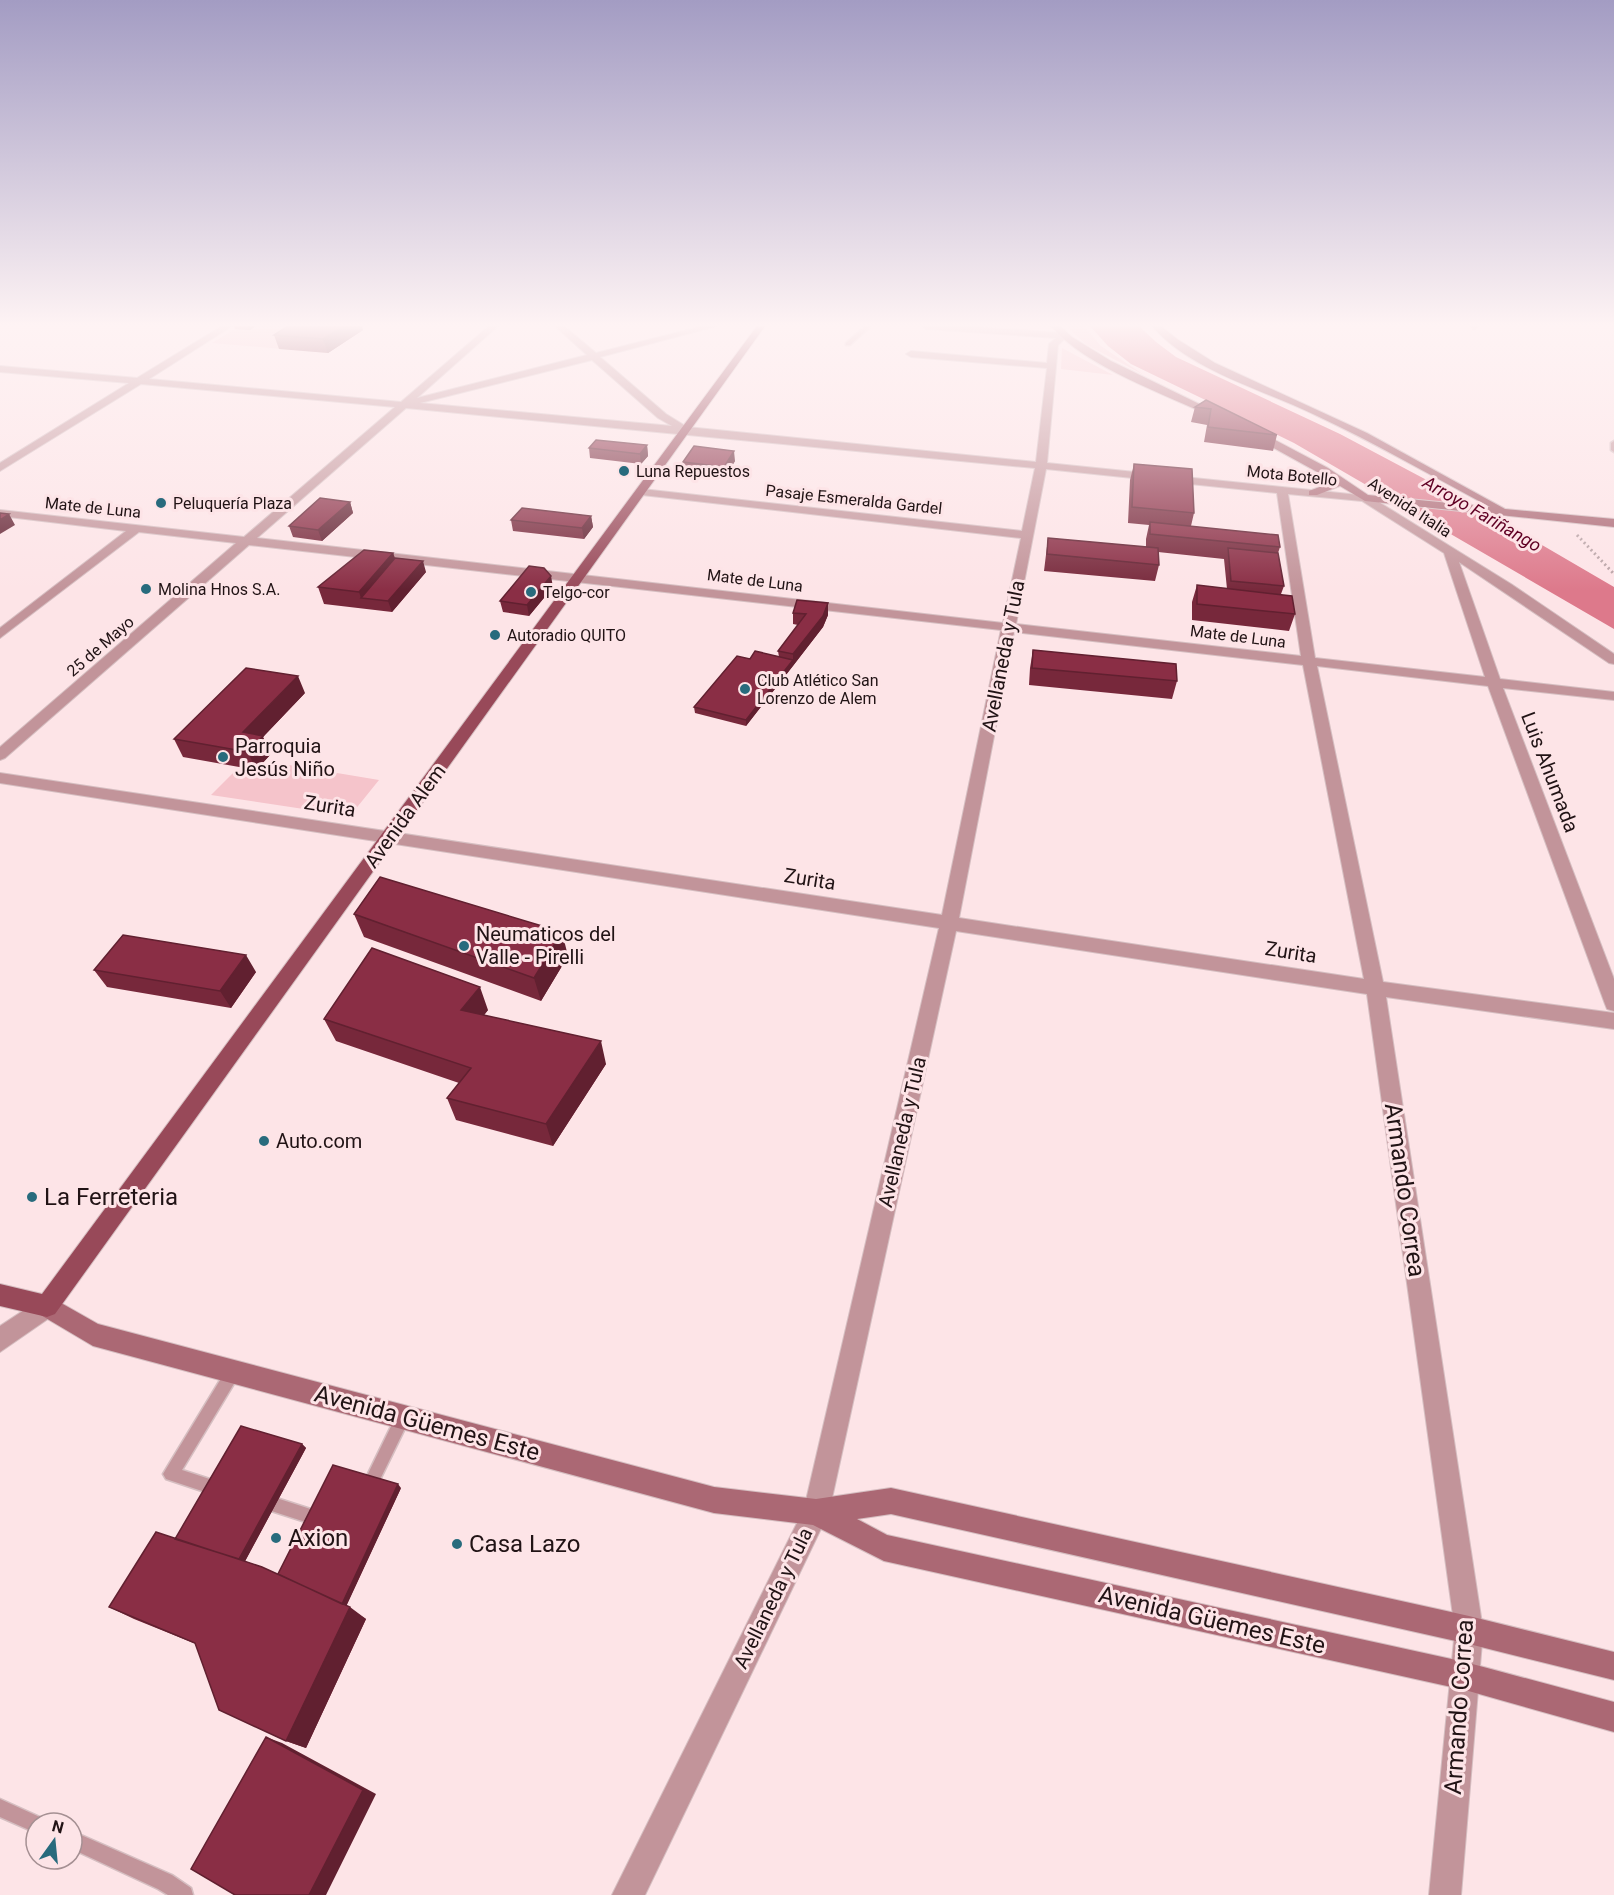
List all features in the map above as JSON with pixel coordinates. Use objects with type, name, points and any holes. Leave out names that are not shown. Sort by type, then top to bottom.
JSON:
[{"type":"main road","name":"Avenida Alem","points":[[47,1306],[697,414]]},
{"type":"main road","points":[[0,1295],[47,1306]]},
{"type":"street","points":[[0,468],[86,414]]},
{"type":"street","name":"25 de Mayo","points":[[0,755],[393,414]]},
{"type":"street","name":"Mota Botello","points":[[510,414],[1614,523]]},
{"type":"street","points":[[660,414],[686,430]]},
{"type":"street","name":"Avellaneda y Tula","points":[[628,1895],[816,1512],[949,923],[1041,466],[1047,414]]},
{"type":"street","name":"Avenida Italia","points":[[1216,414],[1336,478],[1449,553],[1507,587],[1614,660]]},
{"type":"street","points":[[1322,414],[1510,513]]},
{"type":"street","points":[[1313,493],[1335,485],[1336,478]]},
{"type":"street","name":"Armando Correa","points":[[1282,490],[1309,661],[1375,988],[1469,1630],[1444,1895]]},
{"type":"street","name":"Pasaje Esmeralda Gardel","points":[[642,492],[1027,534]]},
{"type":"street","name":"Mate de Luna","points":[[0,513],[581,577],[1614,696]]},
{"type":"street","points":[[0,634],[137,528]]},
{"type":"street","name":"Luis Ahumada","points":[[1449,553],[1494,682],[1614,1004]]},
{"type":"street","name":"Zurita","points":[[0,778],[1375,988],[1614,1021]]},
{"type":"street","points":[[0,1340],[47,1306]]},
{"type":"street","name":"Avenida Güemes Este","points":[[47,1306],[93,1334],[714,1500],[816,1512],[891,1501],[1469,1630],[1614,1666]]},
{"type":"street","name":"Avenida Güemes Este","points":[[816,1512],[884,1548],[1465,1676],[1614,1717]]},
{"type":"lane","points":[[1614,443],[1614,450]]},
{"type":"lane","points":[[233,1372],[171,1474],[338,1524]]},
{"type":"lane","points":[[359,1507],[404,1417]]},
{"type":"lane","points":[[0,1808],[24,1819]]},
{"type":"lane","points":[[84,1845],[165,1882],[184,1895]]},
{"type":"path","points":[[1563,518],[1614,574]]},
{"type":"shaded area","points":[[283,764],[379,780],[350,816],[211,795],[236,770],[273,775]]},
{"type":"water","name":"Arroyo Fariñango","points":[[1235,414],[1298,414],[1470,503],[1614,587],[1614,629],[1294,443]]},
{"type":"building","points":[[1210,414],[1235,414],[1277,435],[1208,427]]},
{"type":"building","points":[[596,440],[647,445],[640,454],[589,448]]},
{"type":"building","points":[[694,446],[734,451],[724,467],[683,462]]},
{"type":"building","points":[[1134,464],[1192,469],[1194,513],[1132,507]]},
{"type":"building","points":[[320,498],[350,502],[318,530],[289,526]]},
{"type":"building","points":[[522,508],[591,516],[582,528],[511,520]]},
{"type":"building","points":[[0,513],[9,514],[0,520]]},
{"type":"building","points":[[1150,522],[1278,535],[1280,547],[1150,534]]},
{"type":"building","points":[[1048,538],[1158,548],[1159,565],[1047,554]]},
{"type":"building","points":[[1228,548],[1278,553],[1284,586],[1231,581]]},
{"type":"building","points":[[364,550],[393,553],[359,592],[318,587]]},
{"type":"building","points":[[395,558],[423,561],[388,601],[361,598]]},
{"type":"building","points":[[529,566],[544,568],[551,576],[527,605],[500,601]]},
{"type":"building","points":[[1197,585],[1292,596],[1295,614],[1197,604]]},
{"type":"building","points":[[797,600],[828,603],[823,616],[793,654],[778,651],[806,614],[793,613]]},
{"type":"building","points":[[1033,650],[1176,664],[1177,681],[1032,668]]},
{"type":"building","points":[[755,651],[793,660],[746,720],[694,707],[737,656],[750,659]]},
{"type":"building","points":[[246,668],[298,676],[243,732],[263,736],[248,752],[174,739]]},
{"type":"building","points":[[380,877],[562,932],[534,978],[354,914]]},
{"type":"building","points":[[123,935],[246,955],[220,991],[94,970]]},
{"type":"building","points":[[372,948],[480,987],[461,1010],[601,1041],[546,1124],[447,1098],[471,1068],[324,1019]]},
{"type":"building","points":[[241,1426],[302,1444],[239,1559],[175,1539]]},
{"type":"building","points":[[333,1465],[398,1484],[342,1604],[278,1574]]},
{"type":"building","points":[[156,1532],[262,1567],[350,1607],[286,1741],[219,1710],[195,1643],[109,1607]]},
{"type":"building","points":[[266,1737],[363,1790],[309,1895],[235,1895],[191,1869]]},
{"type":"place","name":"Luna Repuestos","points":[[624,471]]},
{"type":"place","name":"Peluquería Plaza","points":[[161,503]]},
{"type":"place","name":"Molina Hnos S.A.","points":[[146,589]]},
{"type":"place","name":"Telgo-cor","points":[[531,592]]},
{"type":"place","name":"Autoradio QUITO","points":[[495,635]]},
{"type":"place","name":"Club Atlético San Lorenzo de Alem","points":[[745,689]]},
{"type":"place","name":"Parroquia Jesús Niño","points":[[223,757]]},
{"type":"place","name":"Neumaticos del Valle - Pirelli","points":[[464,946]]},
{"type":"place","name":"Auto.com","points":[[264,1141]]},
{"type":"place","name":"La Ferreteria","points":[[32,1197]]},
{"type":"place","name":"Axion","points":[[276,1538]]},
{"type":"place","name":"Casa Lazo","points":[[457,1544]]}]
